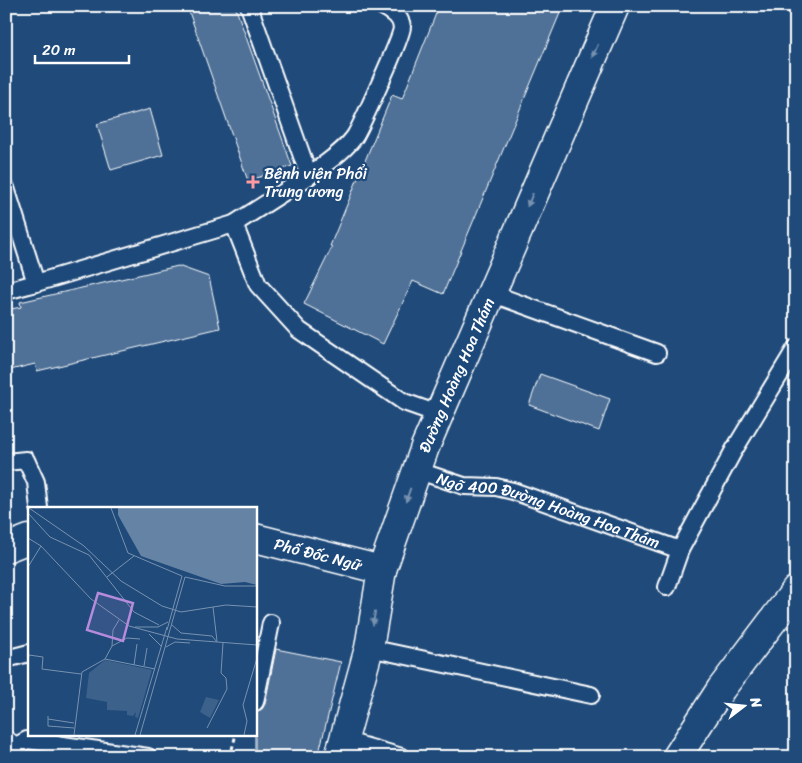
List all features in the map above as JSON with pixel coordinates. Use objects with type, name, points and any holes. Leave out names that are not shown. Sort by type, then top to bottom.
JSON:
[{"type":"main road","name":"Đường Hoàng Hoa Thám","points":[[341,748],[369,648],[382,570],[416,470],[438,414],[615,6]]},
{"type":"main road","name":"Phố Đốc Ngữ","points":[[256,538],[382,570]]},
{"type":"main road","points":[[6,548],[28,539]]},
{"type":"main road","points":[[677,757],[721,689],[796,590]]},
{"type":"lane","points":[[249,6],[309,176]]},
{"type":"lane","points":[[6,291],[234,224],[309,176],[345,148],[355,136],[394,51],[402,28],[398,18],[391,10],[382,6]]},
{"type":"lane","points":[[6,188],[36,283]]},
{"type":"lane","points":[[234,224],[258,285],[299,330],[404,402],[438,414]]},
{"type":"lane","points":[[490,293],[657,354]]},
{"type":"lane","name":"Ngõ 400 Đường Hoàng Hoa Thám","points":[[667,586],[680,550],[734,450],[796,348]]},
{"type":"lane","points":[[6,462],[26,460],[36,482],[39,507]]},
{"type":"lane","name":"Ngõ 400 Đường Hoàng Hoa Thám","points":[[416,470],[464,486],[496,487],[512,491],[680,550]]},
{"type":"lane","points":[[256,697],[271,623]]},
{"type":"lane","points":[[369,648],[591,695]]},
{"type":"lane","points":[[6,659],[28,653]]},
{"type":"lane","points":[[10,751],[27,740],[148,757]]},
{"type":"lane","points":[[341,748],[402,757]]},
{"type":"path","points":[[230,757],[235,736]]},
{"type":"building","points":[[187,6],[235,6],[292,166],[248,181]]},
{"type":"building","points":[[439,6],[563,6],[443,294],[413,281],[383,344],[304,304],[332,247],[330,246],[392,95],[402,99]]},
{"type":"building","points":[[150,109],[163,155],[111,170],[97,124]]},
{"type":"building","points":[[178,266],[209,277],[220,328],[37,371],[35,364],[6,371],[6,310],[21,307],[20,302]]},
{"type":"building","points":[[540,374],[610,399],[599,431],[529,405]]},
{"type":"building","points":[[276,649],[341,662],[318,757],[255,757],[256,712],[262,709],[265,704]]},
{"type":"place","name":"Bệnh viện Phổi Trung ương","points":[[253,182]]}]
